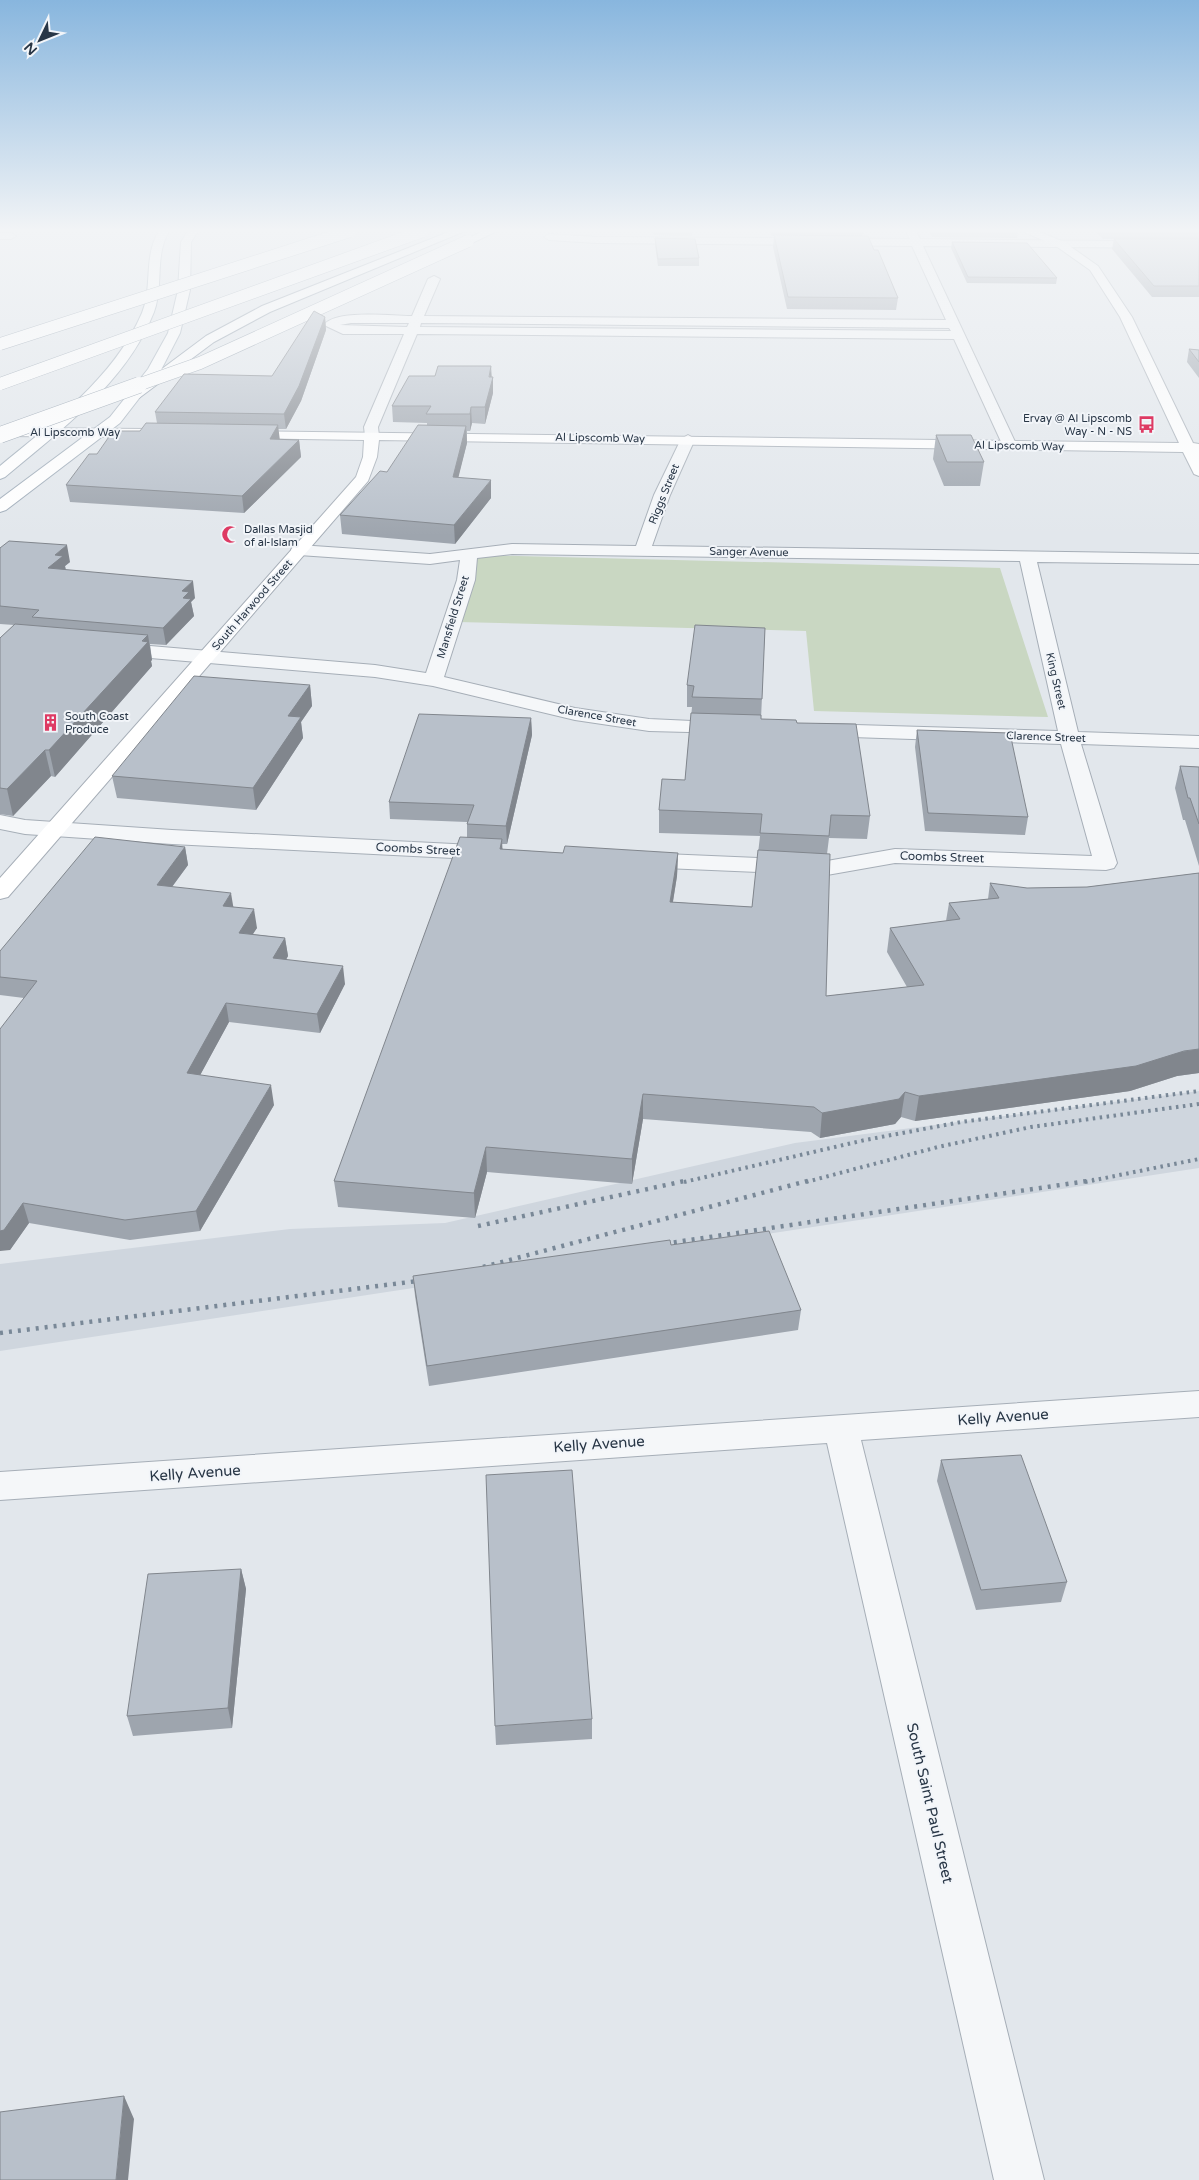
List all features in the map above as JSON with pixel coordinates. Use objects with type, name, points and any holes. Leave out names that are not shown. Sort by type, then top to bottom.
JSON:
[{"type":"main road","points":[[0,344],[35,333]]},
{"type":"main road","points":[[0,474],[111,373],[135,342],[139,333]]},
{"type":"main road","points":[[0,384],[142,333]]},
{"type":"main road","points":[[0,507],[115,420],[154,370],[174,333]]},
{"type":"main road","points":[[134,395],[221,333]]},
{"type":"main road","points":[[0,434],[200,362],[261,333]]},
{"type":"main road","points":[[1133,333],[1194,448],[1199,471]]},
{"type":"main road","name":"Al Lipscomb Way","points":[[0,434],[48,432],[162,433]]},
{"type":"main road","name":"Al Lipscomb Way","points":[[230,434],[688,439],[1194,448]]},
{"type":"main road","name":"South Harwood Street","points":[[0,892],[363,478],[370,458],[372,436]]},
{"type":"street","name":"South Harwood Street","points":[[372,436],[371,427],[411,333]]},
{"type":"street","points":[[959,333],[1010,446]]},
{"type":"street","name":"Riggs Street","points":[[642,551],[662,495],[688,439]]},
{"type":"street","name":"Sanger Avenue","points":[[300,550],[430,559],[512,549],[1199,559]]},
{"type":"street","name":"Mansfield Street","points":[[433,680],[466,580],[468,554]]},
{"type":"street","name":"King Street","points":[[1027,555],[1069,737],[1106,863]]},
{"type":"street","name":"Clarence Street","points":[[98,648],[375,671],[433,680],[506,699],[602,718],[649,725],[747,728]]},
{"type":"street","name":"Clarence Street","points":[[805,730],[1199,742]]},
{"type":"street","name":"Coombs Street","points":[[0,822],[172,837],[510,854]]},
{"type":"street","name":"Coombs Street","points":[[619,859],[827,868],[895,856],[1106,863]]},
{"type":"street","name":"Kelly Avenue","points":[[0,1486],[1199,1404]]},
{"type":"street","name":"South Saint Paul Street","points":[[841,1427],[1019,2180]]},
{"type":"shaded area","points":[[1199,1091],[1199,1168],[0,1351],[0,1264],[290,1229],[445,1223],[795,1143]]},
{"type":"green space","points":[[477,555],[1000,568],[1048,717],[814,711],[806,631],[458,622]]},
{"type":"building","points":[[300,333],[319,333],[299,386],[284,414],[155,412],[184,374],[272,376]]},
{"type":"building","points":[[1189,349],[1199,350],[1199,362]]},
{"type":"building","points":[[438,366],[491,366],[489,377],[493,377],[485,407],[471,407],[470,414],[426,414],[431,406],[392,406],[409,376],[435,376]]},
{"type":"building","points":[[146,423],[278,425],[270,439],[299,440],[242,496],[66,485],[89,454],[97,454],[113,431],[140,431]]},
{"type":"building","points":[[418,425],[466,426],[453,477],[491,480],[454,525],[340,515],[380,471],[387,472]]},
{"type":"building","points":[[936,435],[971,435],[984,462],[947,462]]},
{"type":"building","points":[[9,541],[67,545],[55,555],[63,556],[48,568],[193,581],[182,591],[189,592],[183,598],[191,599],[163,628],[32,617],[39,610],[0,606],[0,548]]},
{"type":"building","name":"South Coast Produce","points":[[15,624],[148,635],[142,641],[148,642],[49,750],[45,750],[7,789],[0,788],[0,638]]},
{"type":"building","points":[[695,625],[765,628],[762,699],[692,697],[694,686],[687,685]]},
{"type":"building","points":[[194,676],[310,685],[288,716],[301,717],[253,788],[112,776]]},
{"type":"building","points":[[691,713],[761,715],[761,719],[796,720],[797,723],[856,724],[870,816],[831,815],[829,836],[760,833],[762,814],[659,810],[662,779],[685,780]]},
{"type":"building","points":[[419,714],[531,718],[506,826],[467,824],[474,805],[389,802]]},
{"type":"building","points":[[917,730],[1010,733],[1028,817],[928,813]]},
{"type":"building","points":[[1180,766],[1199,767],[1199,824],[1190,798],[1188,798]]},
{"type":"building","points":[[95,837],[185,847],[157,885],[231,893],[223,906],[254,909],[239,933],[285,938],[273,958],[343,966],[317,1014],[226,1003],[187,1073],[271,1085],[196,1211],[125,1220],[23,1203],[4,1230],[0,1231],[0,1029],[37,981],[0,977],[0,951]]},
{"type":"building","points":[[460,837],[502,839],[500,849],[563,853],[565,846],[678,853],[670,902],[752,907],[758,850],[830,854],[826,996],[924,985],[890,928],[960,919],[949,903],[999,898],[990,883],[1027,888],[1087,887],[1199,873],[1199,1049],[1184,1051],[1136,1066],[919,1096],[905,1092],[899,1099],[822,1113],[814,1107],[643,1094],[632,1159],[486,1147],[474,1193],[334,1181]]},
{"type":"building","points":[[769,1231],[801,1310],[427,1366],[413,1276],[670,1240],[671,1245]]},
{"type":"building","points":[[1021,1455],[1067,1582],[981,1590],[941,1460]]},
{"type":"building","points":[[572,1470],[592,1719],[495,1726],[486,1475]]},
{"type":"building","points":[[241,1569],[228,1708],[127,1716],[148,1574]]},
{"type":"building","points":[[124,2096],[116,2180],[0,2180],[0,2112]]},
{"type":"railway","points":[[684,1182],[865,1140],[961,1122],[1199,1091]]},
{"type":"railway","points":[[806,1182],[938,1147],[1031,1127],[1199,1104]]},
{"type":"railway","points":[[1085,1182],[1199,1159]]},
{"type":"railway","points":[[478,1226],[689,1180]]},
{"type":"railway","points":[[483,1267],[811,1180]]},
{"type":"railway","points":[[656,1245],[1094,1180]]},
{"type":"railway","points":[[0,1333],[426,1280]]},
{"type":"place","name":"Ervay @ Al Lipscomb Way - N - NS","points":[[1146,424]]},
{"type":"place","name":"Dallas Masjid of al-Islam","points":[[230,535]]},
{"type":"place","name":"South Coast Produce","points":[[51,722]]}]
